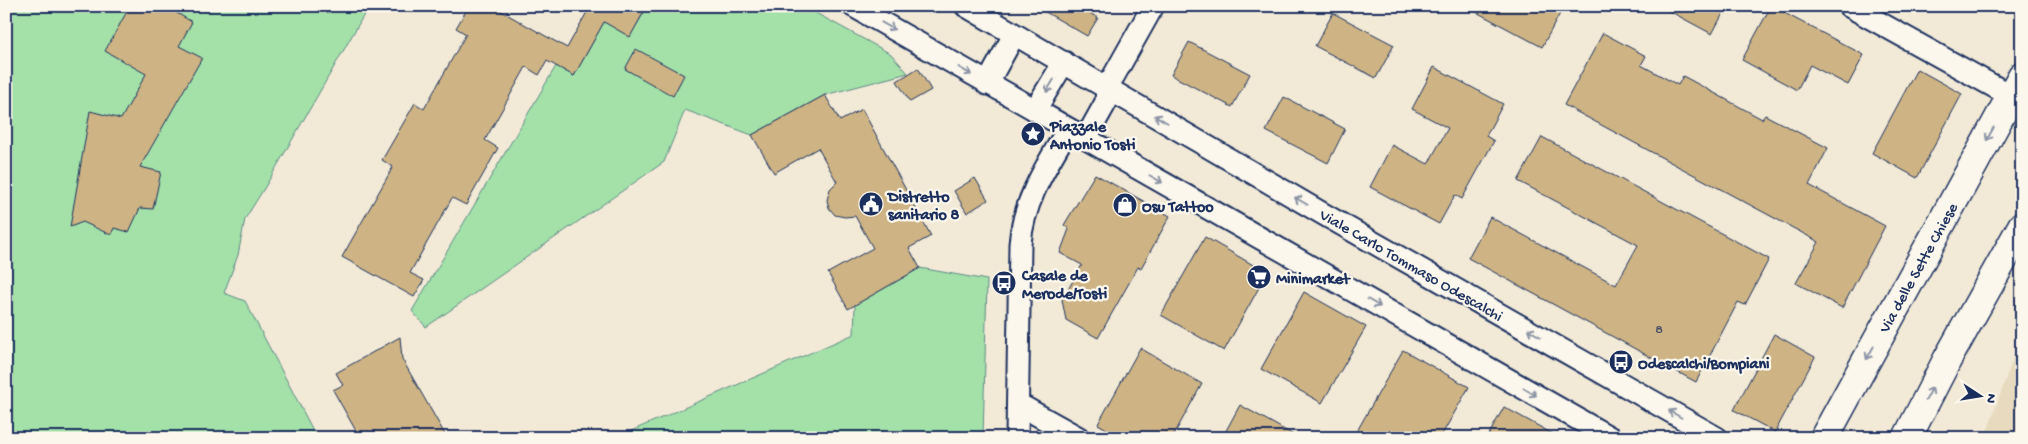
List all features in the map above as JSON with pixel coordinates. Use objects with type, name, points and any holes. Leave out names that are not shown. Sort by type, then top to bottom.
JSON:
[{"type":"main road","name":"Via delle Sette Chiese","points":[[1824,438],[2018,91]]},
{"type":"main road","points":[[1907,438],[1946,360],[2022,226]]},
{"type":"street","points":[[853,6],[1611,438]]},
{"type":"street","points":[[966,6],[1107,88]]},
{"type":"street","points":[[1017,438],[1021,232],[1027,207],[1034,190],[1077,134],[1106,102],[1107,88],[1153,6]]},
{"type":"street","points":[[1849,6],[2018,91]]},
{"type":"street","points":[[987,84],[1014,35]]},
{"type":"street","points":[[1035,110],[1064,62]]},
{"type":"street","name":"Viale Carlo Tommaso Odescalchi","points":[[1107,88],[1325,215],[1717,438]]},
{"type":"street","points":[[1018,404],[1079,438]]},
{"type":"shaded area","points":[[2022,332],[2022,438],[1985,438],[2003,387]]},
{"type":"green space","points":[[6,6],[369,6],[245,219],[238,255],[224,293],[245,301],[317,438],[6,438]]},
{"type":"green space","points":[[648,6],[803,6],[891,54],[908,73],[825,95],[752,135],[685,110],[664,162],[426,327],[412,311],[556,66],[574,76],[604,22],[630,36]]},
{"type":"green space","points":[[920,268],[987,280],[983,438],[615,438],[854,334],[855,305]]},
{"type":"building","points":[[130,6],[165,6],[192,22],[179,46],[202,58],[140,167],[161,172],[153,209],[140,208],[129,232],[114,228],[111,235],[83,222],[70,227],[90,111],[121,119],[146,74],[105,51]]},
{"type":"building","points":[[469,6],[492,6],[567,48],[587,12],[577,6],[647,6],[630,37],[604,22],[574,76],[547,61],[539,75],[526,67],[485,140],[498,148],[466,205],[452,198],[410,273],[424,280],[414,297],[342,257],[393,167],[382,160],[415,103],[424,109],[466,34],[456,28]]},
{"type":"building","points":[[1035,6],[1078,6],[1098,18],[1087,36]]},
{"type":"building","points":[[1465,6],[1564,6],[1542,47]]},
{"type":"building","points":[[1660,6],[1727,6],[1712,34]]},
{"type":"building","points":[[1771,6],[1864,55],[1848,85],[1810,65],[1797,90],[1742,60]]},
{"type":"building","points":[[1333,13],[1394,45],[1376,78],[1315,46]]},
{"type":"building","points":[[1603,33],[1646,56],[1641,65],[1678,85],[1683,76],[1762,119],[1765,115],[1828,148],[1809,185],[1885,226],[1842,308],[1796,283],[1819,242],[1564,105]]},
{"type":"building","points":[[1189,42],[1250,74],[1232,107],[1171,75]]},
{"type":"building","points":[[636,49],[684,75],[673,96],[625,69]]},
{"type":"building","points":[[1434,67],[1503,104],[1486,136],[1494,141],[1462,199],[1455,195],[1439,224],[1370,187],[1392,145],[1428,164],[1448,128],[1412,109]]},
{"type":"building","points":[[918,68],[931,90],[910,102],[897,81]]},
{"type":"building","points":[[1917,69],[1962,94],[1917,178],[1872,153]]},
{"type":"building","name":"Distretto sanitario 8","points":[[825,95],[840,121],[862,109],[931,236],[909,248],[920,268],[848,309],[828,273],[873,248],[855,216],[835,215],[829,208],[827,200],[830,189],[837,182],[818,148],[774,173],[752,135]]},
{"type":"building","points":[[1284,97],[1345,129],[1328,163],[1266,131]]},
{"type":"building","points":[[1542,137],[1769,259],[1745,305],[1738,302],[1696,382],[1468,258],[1490,217],[1616,285],[1638,245],[1518,181]]},
{"type":"building","points":[[1095,174],[1170,216],[1141,268],[1138,267],[1098,338],[1066,320],[1062,300],[1082,265],[1060,253],[1069,229],[1064,225]]},
{"type":"building","points":[[975,178],[988,200],[967,213],[954,191]]},
{"type":"building","points":[[1205,237],[1267,273],[1224,351],[1161,315]]},
{"type":"building","points":[[1304,292],[1366,327],[1322,403],[1261,369]]},
{"type":"building","points":[[1774,334],[1815,357],[1775,432],[1734,410]]},
{"type":"building","points":[[400,337],[402,359],[447,438],[360,438],[333,390],[343,385],[336,373]]},
{"type":"building","points":[[1140,348],[1202,384],[1172,438],[1122,438],[1098,424]]},
{"type":"building","points":[[1403,350],[1469,387],[1440,438],[1353,438]]},
{"type":"building","points":[[1240,405],[1299,438],[1222,438]]},
{"type":"building","points":[[1504,407],[1560,438],[1487,438]]},
{"type":"place","name":"Piazzale Antonio Tosti","points":[[1033,134]]},
{"type":"place","name":"Distretto sanitario 8","points":[[871,204]]},
{"type":"place","name":"Osu Tattoo","points":[[1125,205]]},
{"type":"place","name":"Minimarket","points":[[1259,277]]},
{"type":"place","name":"Casale de Merode/Tosti","points":[[1004,283]]},
{"type":"place","name":"Odescalchi/Bompiani","points":[[1621,362]]}]
